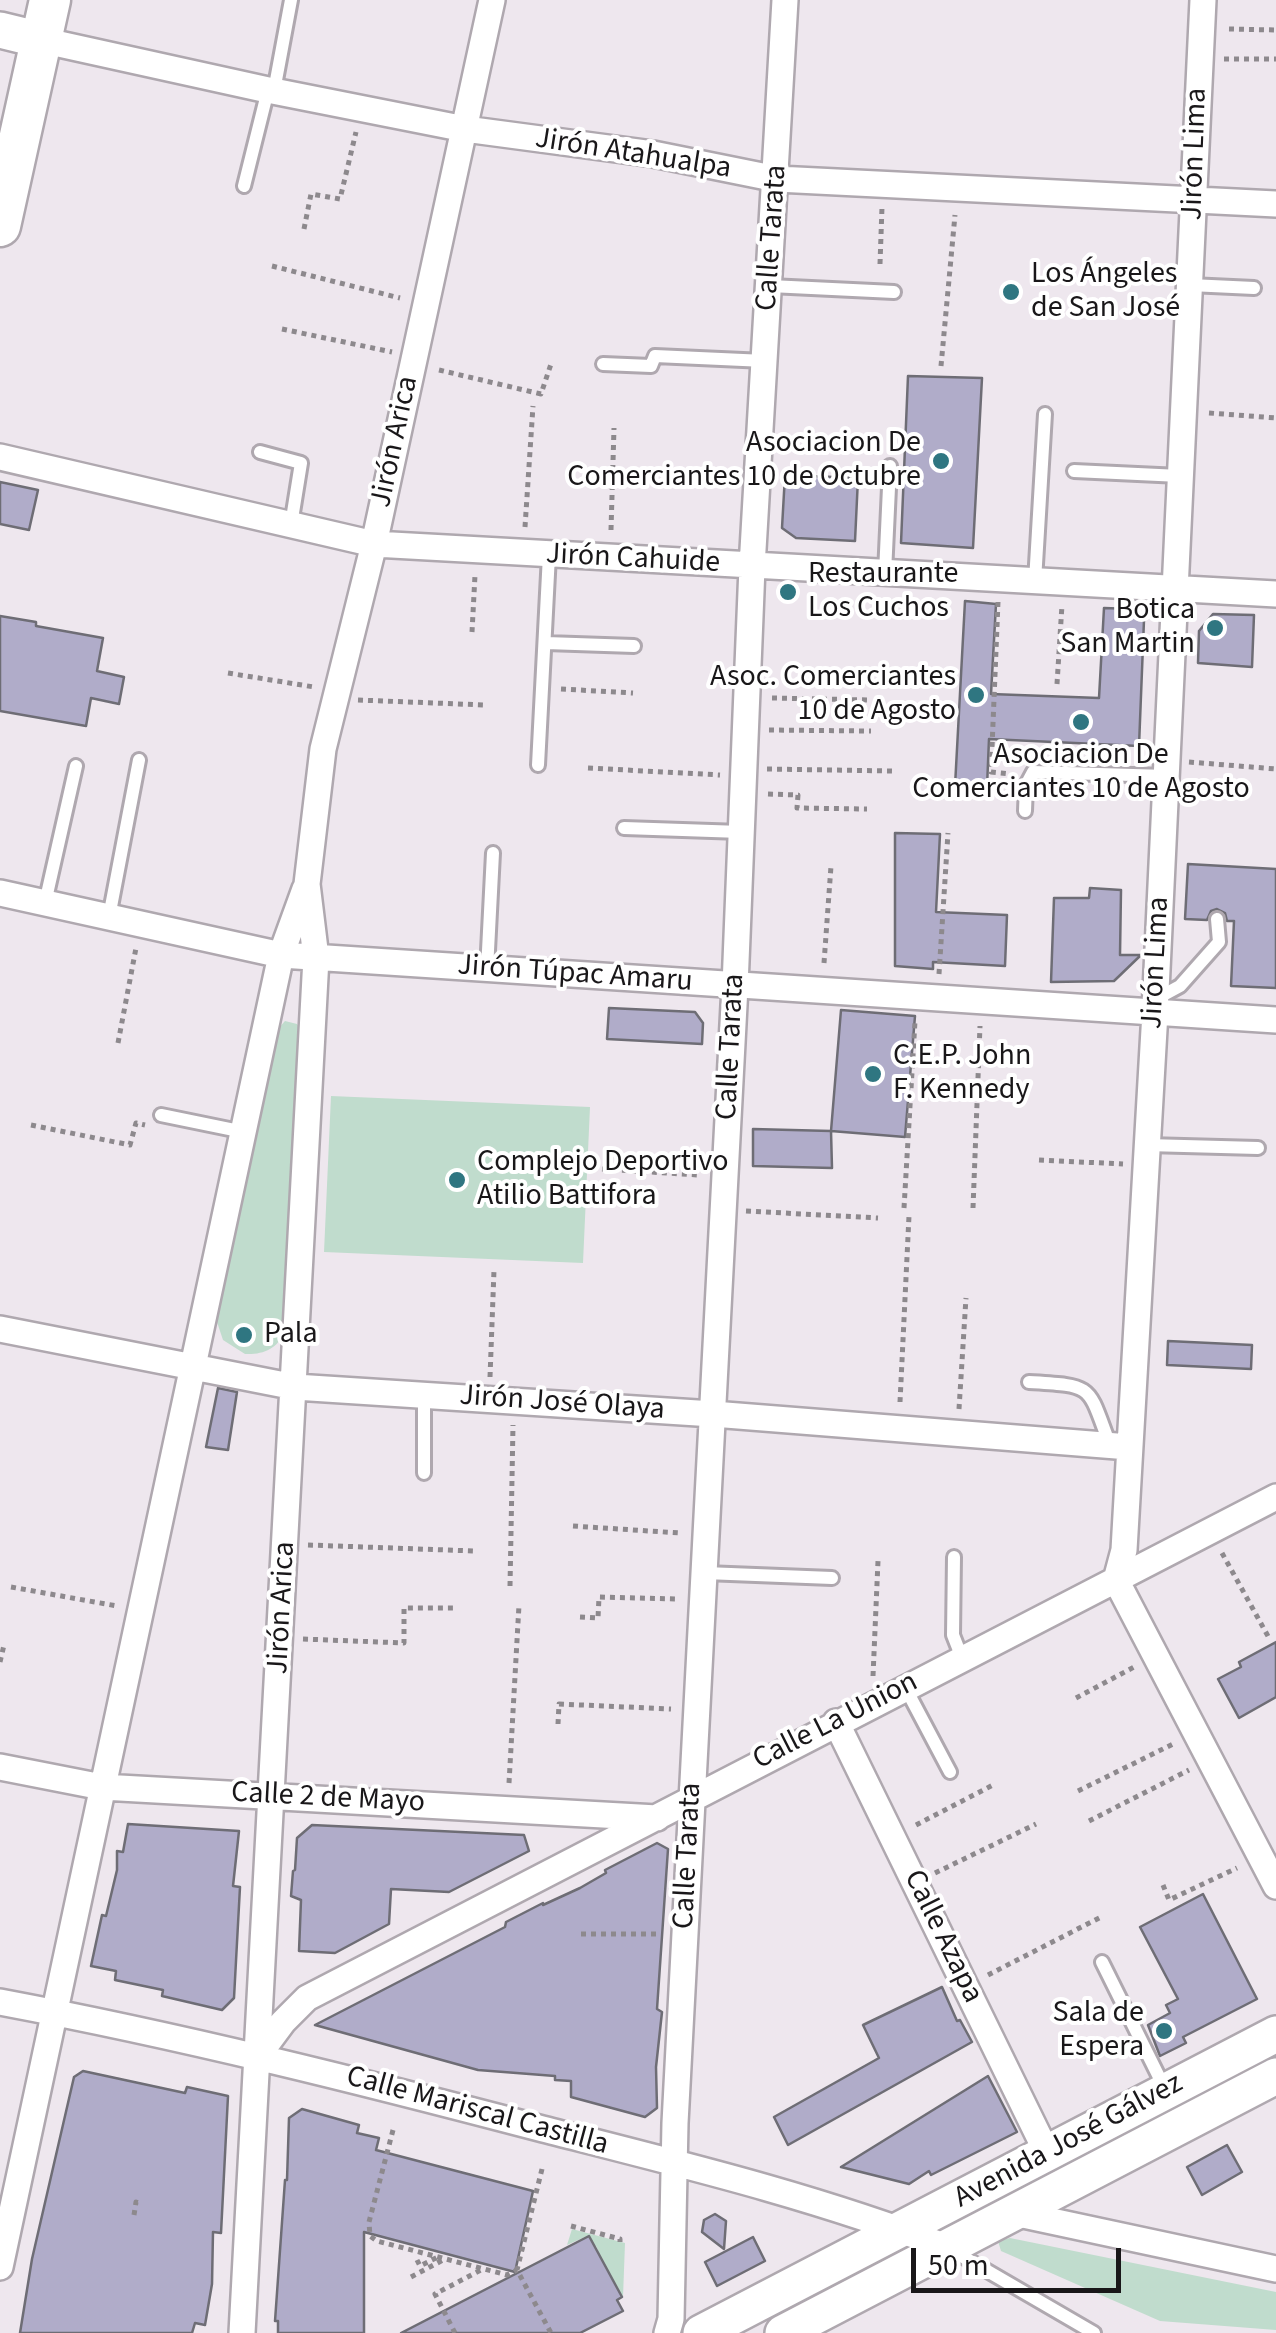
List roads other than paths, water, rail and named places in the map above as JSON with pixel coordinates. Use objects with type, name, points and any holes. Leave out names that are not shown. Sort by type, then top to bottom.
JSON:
[{"type":"main road","points":[[0,226],[50,0]]},
{"type":"main road","name":"Jirón Atahualpa","points":[[0,30],[41,40]]},
{"type":"main road","name":"Avenida José Gálvez","points":[[702,2333],[1276,2034]]},
{"type":"main road","name":"Avenida José Gálvez","points":[[783,2333],[1276,2076]]},
{"type":"street","name":"Jirón Arica","points":[[0,2267],[281,956],[307,884],[321,766],[335,695],[374,544],[492,0]]},
{"type":"street","name":"Calle Tarata","points":[[667,2333],[671,2319],[675,2123],[724,1209],[752,567],[785,0]]},
{"type":"street","name":"Jirón Lima","points":[[1116,1580],[1124,1550],[1119,1446],[1147,1155],[1177,769],[1175,588],[1202,0]]},
{"type":"street","name":"Jirón Atahualpa","points":[[41,40],[465,129],[653,154],[777,179],[1276,204]]},
{"type":"street","name":"Jirón Cahuide","points":[[0,457],[374,544],[1276,594]]},
{"type":"street","name":"Jirón Arica","points":[[242,2333],[316,958],[307,884]]},
{"type":"street","name":"Jirón Túpac Amaru","points":[[0,893],[281,956],[980,1002],[1156,1006],[1276,1020]]},
{"type":"street","name":"Jirón José Olaya","points":[[0,1329],[295,1387],[1119,1446]]},
{"type":"street","name":"Calle La Union","points":[[257,2056],[307,1998],[1276,1497]]},
{"type":"street","points":[[1116,1580],[1276,1886]]},
{"type":"street","name":"Calle Azapa","points":[[836,1722],[1047,2153]]},
{"type":"street","name":"Calle 2 de Mayo","points":[[0,1766],[102,1787],[658,1818]]},
{"type":"street","name":"Calle Mariscal Castilla","points":[[0,2002],[257,2056],[676,2164],[820,2202],[946,2248]]},
{"type":"street","points":[[1014,2213],[1276,2268]]},
{"type":"lane","points":[[244,186],[291,0]]},
{"type":"lane","points":[[1190,285],[1254,288]]},
{"type":"lane","points":[[770,286],[894,292]]},
{"type":"lane","points":[[604,364],[651,366],[655,356],[765,361]]},
{"type":"lane","points":[[1036,581],[1044,414]]},
{"type":"lane","points":[[260,452],[302,463],[291,524]]},
{"type":"lane","points":[[885,574],[890,466]]},
{"type":"lane","points":[[1074,471],[1180,476]]},
{"type":"lane","points":[[536,554],[546,643],[538,765]]},
{"type":"lane","points":[[546,643],[634,646]]},
{"type":"lane","points":[[108,917],[139,760]]},
{"type":"lane","points":[[45,903],[76,766]]},
{"type":"lane","points":[[1024,811],[1026,785],[1033,772],[1177,769]]},
{"type":"lane","points":[[624,828],[741,832]]},
{"type":"lane","points":[[487,970],[494,853]]},
{"type":"lane","points":[[1156,1006],[1180,986],[1219,942],[1218,918]]},
{"type":"lane","points":[[157,1121],[244,1132]]},
{"type":"lane","points":[[1147,1155],[1258,1148]]},
{"type":"lane","points":[[1029,1382],[1078,1385],[1092,1398],[1119,1446]]},
{"type":"lane","points":[[424,1395],[424,1473]]},
{"type":"lane","points":[[954,1557],[953,1635],[962,1658]]},
{"type":"lane","points":[[704,1574],[832,1578]]},
{"type":"lane","points":[[905,1687],[950,1772]]},
{"type":"lane","points":[[1102,1962],[1166,2091]]},
{"type":"lane","points":[[946,2248],[1094,2333]]},
{"type":"place","name":"Los Ángeles de San José","points":[[1011,292]]},
{"type":"place","name":"Asociacion De Comerciantes 10 de Octubre","points":[[941,461]]},
{"type":"place","name":"Restaurante Los Cuchos","points":[[788,592]]},
{"type":"place","name":"Botica San Martin","points":[[1215,628]]},
{"type":"place","name":"Asoc. Comerciantes 10 de Agosto","points":[[976,695]]},
{"type":"place","name":"Asociacion De Comerciantes 10 de Agosto","points":[[1081,722]]},
{"type":"place","name":"C.E.P. John F. Kennedy","points":[[873,1074]]},
{"type":"place","name":"Complejo Deportivo Atilio Battifora","points":[[457,1180]]},
{"type":"place","name":"Pala","points":[[244,1335]]},
{"type":"place","name":"Sala de Espera","points":[[1164,2031]]}]
